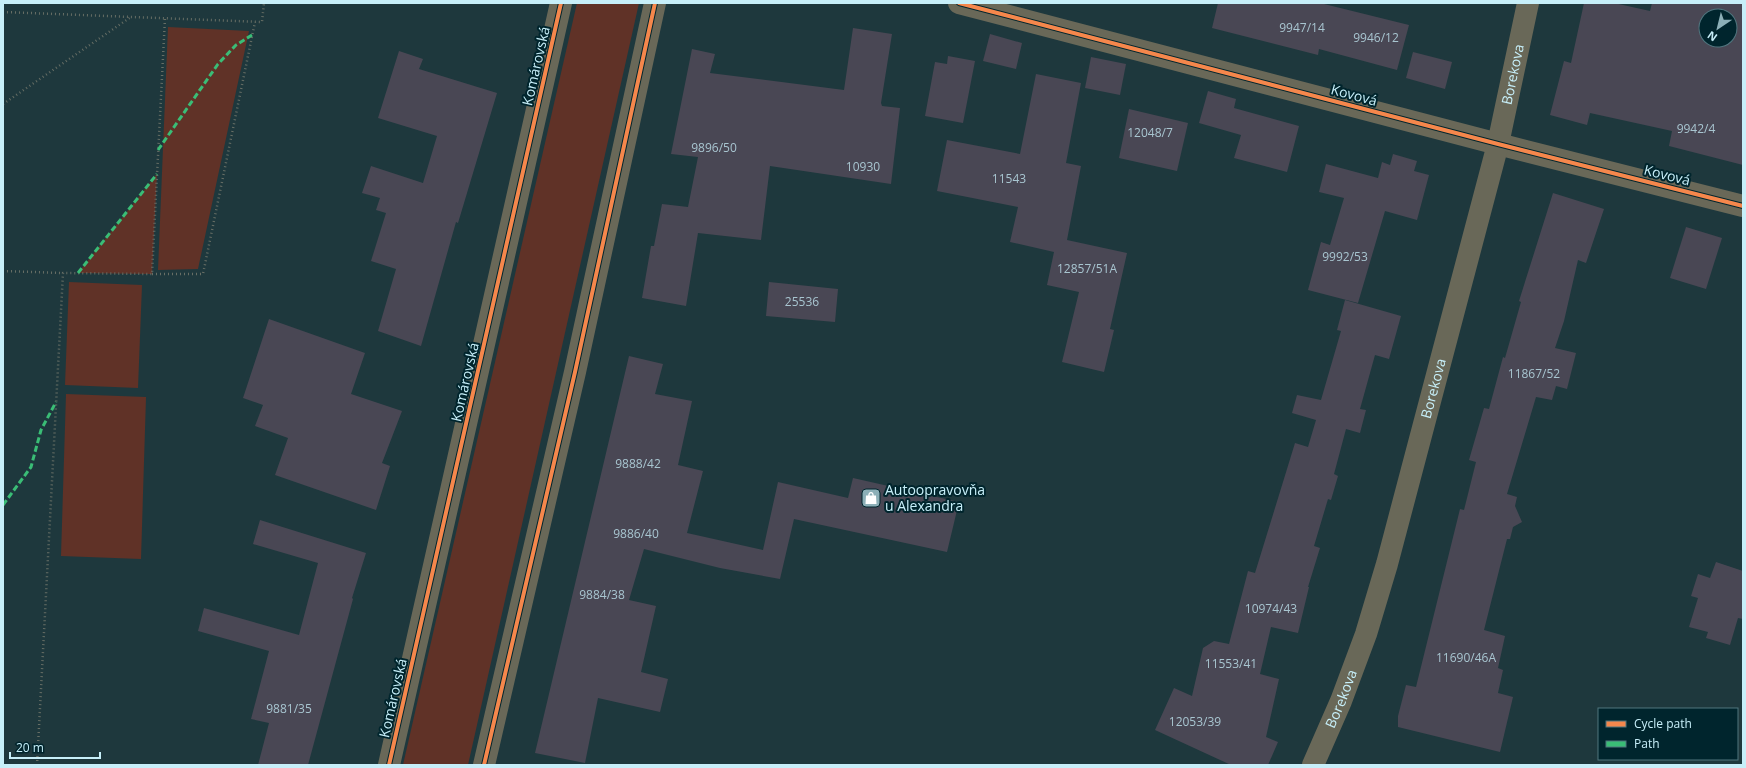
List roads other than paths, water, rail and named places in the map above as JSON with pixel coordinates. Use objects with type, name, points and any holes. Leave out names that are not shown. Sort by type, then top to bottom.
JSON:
[{"type":"street","name":"Komárovská","points":[[389,765],[561,3]]},
{"type":"street","points":[[484,765],[575,372],[655,3]]},
{"type":"street","name":"Kovová","points":[[959,3],[1498,144],[1743,206]]},
{"type":"street","name":"Borekova","points":[[1313,765],[1341,701],[1366,634],[1387,564],[1498,144],[1528,3]]},
{"type":"place","name":"Autoopravovňa u Alexandra","points":[[871,498]]}]
